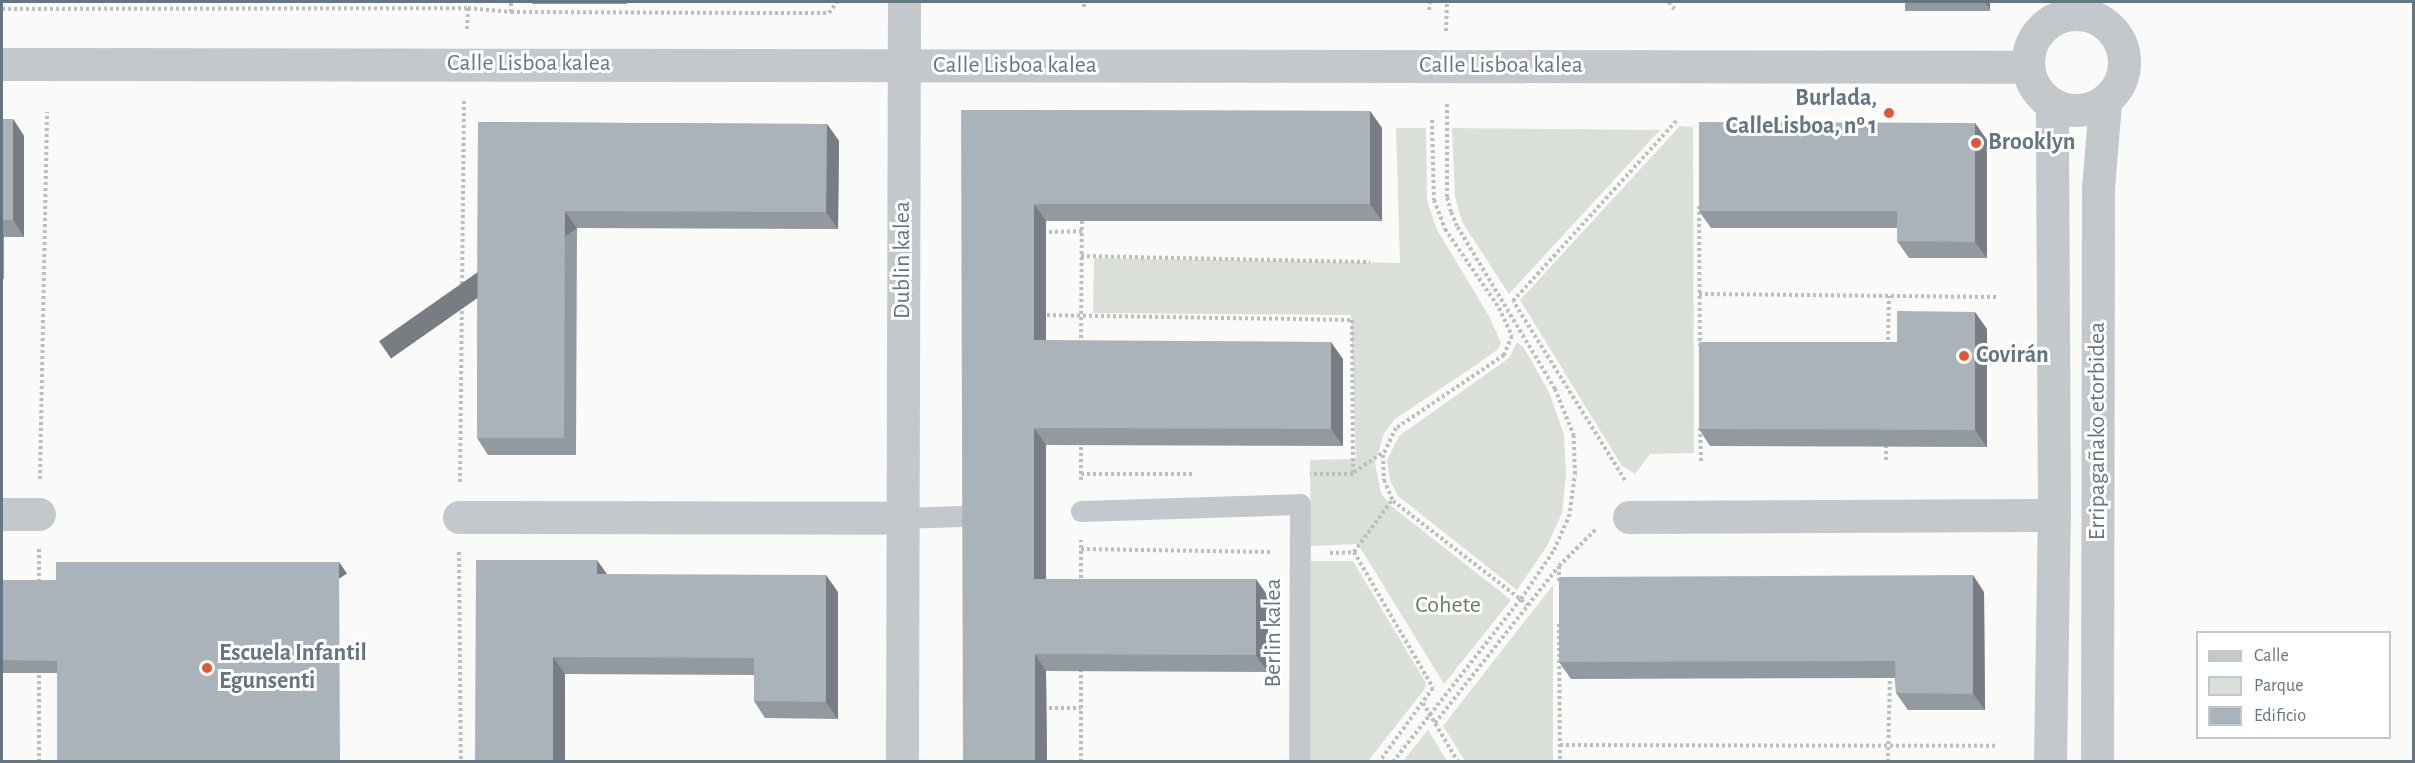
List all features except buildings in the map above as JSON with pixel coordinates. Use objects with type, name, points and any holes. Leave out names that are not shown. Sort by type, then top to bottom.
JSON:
[{"type":"street","name":"Dublin kalea","points":[[902,762],[904,2]]},
{"type":"street","points":[[2056,10],[2083,15],[2104,14],[2117,37],[2124,64],[2122,78],[2105,102],[2079,111],[2052,104],[2032,82],[2028,68],[2029,52],[2034,38],[2056,10]]},
{"type":"street","name":"Calle Lisboa kalea","points":[[2,63],[2028,68]]},
{"type":"street","name":"Erripagañako etorbidea","points":[[2097,762],[2097,188],[2105,102]]},
{"type":"street","name":"Erripagañako etorbidea","points":[[2050,762],[2054,515],[2052,104]]},
{"type":"street","points":[[2,514],[39,514]]},
{"type":"street","name":"Erripagañako etorbidea","points":[[1614,521],[2054,515]]},
{"type":"street","points":[[459,517],[902,518]]},
{"type":"lane","name":"Berlin kalea","points":[[1081,512],[1300,504],[1299,762]]},
{"type":"lane","points":[[902,518],[960,516]]},
{"type":"path","points":[[511,2],[511,12]]},
{"type":"path","points":[[2,9],[91,4],[468,8],[511,12],[829,13],[837,2]]},
{"type":"path","points":[[1429,10],[1430,2]]},
{"type":"path","points":[[1393,762],[1521,599],[1554,550],[1569,517],[1575,474],[1574,436],[1555,389],[1457,226],[1447,197],[1447,2]]},
{"type":"path","points":[[1669,2],[1675,10]]},
{"type":"path","points":[[460,762],[459,517],[465,64],[468,8]]},
{"type":"path","points":[[39,589],[47,112]]},
{"type":"path","points":[[1432,120],[1434,200],[1445,230],[1499,308],[1512,336],[1504,355],[1396,428],[1385,451],[1384,480],[1392,500],[1528,605]]},
{"type":"path","points":[[1499,308],[1513,301],[1676,121]]},
{"type":"path","points":[[1700,202],[1700,354]]},
{"type":"path","points":[[1081,351],[1082,209]]},
{"type":"path","points":[[1037,232],[1082,231]]},
{"type":"path","points":[[1082,256],[1370,262]]},
{"type":"path","points":[[1699,294],[1996,297]]},
{"type":"path","points":[[1888,354],[1889,296]]},
{"type":"path","points":[[1513,301],[1620,477],[1628,483]]},
{"type":"path","points":[[1037,315],[1352,320],[1353,472]]},
{"type":"path","points":[[1700,425],[1701,461]]},
{"type":"path","points":[[1081,431],[1081,591]]},
{"type":"path","points":[[1886,436],[1886,460]]},
{"type":"path","points":[[1299,474],[1353,472],[1385,451]]},
{"type":"path","points":[[1081,474],[1196,474]]},
{"type":"path","points":[[1354,552],[1392,500]]},
{"type":"path","points":[[1435,723],[1559,566],[1614,521]]},
{"type":"path","points":[[1559,566],[1559,590]]},
{"type":"path","points":[[1559,614],[1560,762]]},
{"type":"path","points":[[39,658],[39,762]]},
{"type":"path","points":[[1081,661],[1081,762]]},
{"type":"path","points":[[1888,762],[1890,667]]},
{"type":"path","points":[[1423,704],[1458,762]]},
{"type":"path","points":[[1033,708],[1081,708]]},
{"type":"path","points":[[1560,744],[1996,746]]},
{"type":"green space","points":[[1456,2],[1655,2],[1656,3]]},
{"type":"green space","points":[[1680,126],[1693,127],[1694,453],[1650,454],[1635,474],[1622,466],[1520,300]]},
{"type":"green space","name":"Cohete","points":[[1396,128],[1426,128],[1427,200],[1436,228],[1489,316],[1501,343],[1497,350],[1395,419],[1384,433],[1375,463],[1381,493],[1390,505],[1511,600],[1444,684],[1358,544],[1311,546],[1310,460],[1356,459],[1351,315],[1093,313],[1094,258],[1400,263]]},
{"type":"green space","points":[[1452,128],[1660,130],[1509,294],[1462,222],[1455,196]]},
{"type":"green space","points":[[1517,342],[1524,348],[1549,392],[1564,435],[1566,475],[1562,513],[1547,546],[1517,590],[1398,496],[1390,480],[1387,460],[1399,436],[1509,358]]},
{"type":"green space","points":[[1311,561],[1353,561],[1426,683],[1424,690],[1368,761],[1310,761]]},
{"type":"green space","points":[[1553,585],[1553,761],[1465,761],[1443,726]]},
{"type":"green space","points":[[1428,730],[1447,761],[1403,761]]},
{"type":"place","name":"Burlada, CalleLisboa, nº 1","points":[[1889,113]]},
{"type":"place","name":"Brooklyn","points":[[1976,143]]},
{"type":"place","name":"Covirán","points":[[1964,356]]},
{"type":"place","name":"Escuela Infantil Egunsenti","points":[[207,668]]}]
